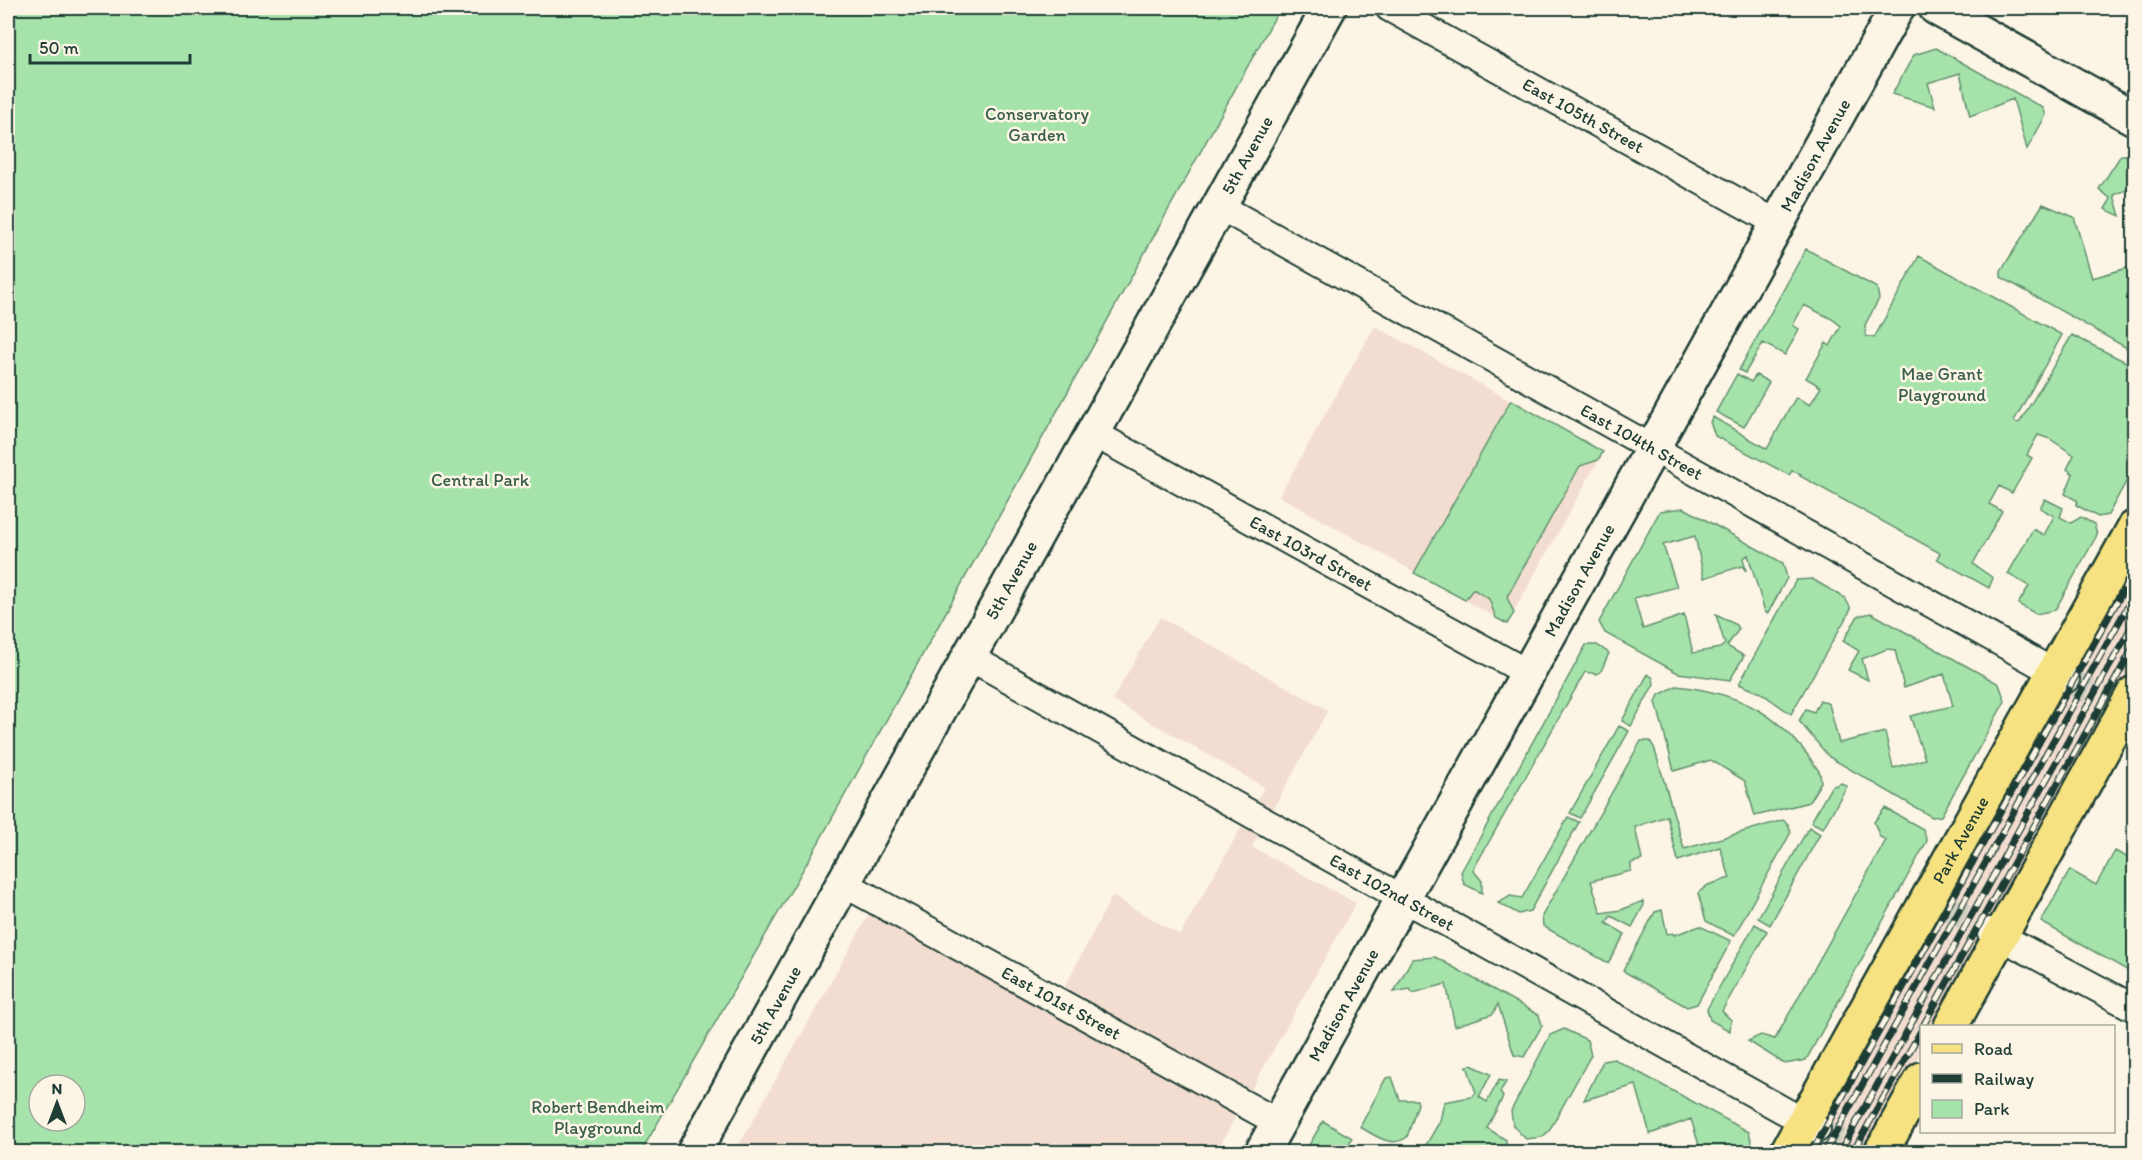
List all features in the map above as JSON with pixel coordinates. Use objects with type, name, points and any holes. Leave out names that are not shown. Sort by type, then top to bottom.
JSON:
[{"type":"main road","name":"5th Avenue","points":[[694,1152],[1329,8]]},
{"type":"main road","name":"Madison Avenue","points":[[1262,1152],[1651,447],[1897,8]]},
{"type":"main road","points":[[1936,8],[2134,118]]},
{"type":"main road","points":[[1977,8],[2134,94]]},
{"type":"main road","name":"Park Avenue","points":[[1787,1152],[1811,1125],[1936,901],[2060,676],[2134,528]]},
{"type":"main road","points":[[1951,1025],[1996,933],[2127,706]]},
{"type":"main road","points":[[1881,1152],[1920,1083]]},
{"type":"street","name":"East 105th Street","points":[[1389,8],[1777,223]]},
{"type":"street","name":"East 104th Street","points":[[1219,206],[2060,676]]},
{"type":"street","name":"East 103rd Street","points":[[1093,433],[1528,673]]},
{"type":"street","name":"East 102nd Street","points":[[969,657],[1811,1125]]},
{"type":"street","name":"East 101st Street","points":[[843,884],[1279,1123]]},
{"type":"street","points":[[1996,933],[2134,1008]]},
{"type":"shaded area","points":[[1375,326],[1603,452],[1507,624],[1279,496]]},
{"type":"shaded area","points":[[2134,551],[2134,669],[1936,1025],[1920,1025],[1920,1054],[1865,1152],[1800,1152]]},
{"type":"shaded area","points":[[1160,617],[1328,710],[1252,847],[1356,903],[1216,1152],[735,1152],[871,911],[1051,1013],[1112,896],[1180,935],[1264,787],[1112,700]]},
{"type":"green space","name":"Central Park","points":[[8,8],[1280,8],[820,840],[641,1152],[8,1152]]},
{"type":"green space","points":[[1936,48],[2043,108],[2046,115],[2027,149],[2013,99],[1970,116],[1960,73],[1928,83],[1935,107],[1892,94],[1914,55]]},
{"type":"green space","points":[[2121,155],[2134,159],[2134,187],[2114,195],[2120,216],[2105,209],[2111,199],[2099,189]]},
{"type":"green space","points":[[2043,204],[2074,217],[2092,278],[2134,266],[2134,352],[2001,277],[2001,271]]},
{"type":"green space","name":"Mae Grant Playground","points":[[1806,249],[1877,288],[1879,299],[1865,325],[1866,336],[1874,338],[1919,256],[2062,335],[2014,421],[2017,423],[2020,422],[2072,335],[2134,366],[2134,467],[2108,515],[2098,517],[2076,505],[2078,501],[2065,494],[2073,474],[2067,469],[2074,455],[2050,439],[2038,435],[2027,455],[2032,458],[2012,493],[1999,486],[1989,504],[2002,511],[1973,564],[1993,578],[1989,588],[1937,559],[1940,553],[1800,476],[1801,474],[1792,471],[1789,475],[1715,436],[1710,422],[1713,417],[1767,449],[1796,397],[1810,405],[1821,387],[1806,378],[1826,343],[1830,346],[1841,326],[1804,305],[1793,325],[1799,329],[1785,355],[1763,343],[1745,373],[1739,370]]},
{"type":"green space","points":[[1737,374],[1751,382],[1756,375],[1769,382],[1744,427],[1716,412]]},
{"type":"green space","points":[[1511,400],[1603,452],[1598,460],[1580,466],[1507,597],[1514,613],[1507,624],[1496,618],[1489,599],[1473,589],[1465,600],[1414,573]]},
{"type":"green space","points":[[2045,499],[2063,508],[2060,517],[2071,523],[2081,517],[2094,524],[2097,535],[2055,610],[2036,614],[2018,604],[2029,586],[2008,574],[2033,529],[2044,535],[2054,516],[2040,508]]},
{"type":"green space","points":[[1684,508],[1783,563],[1787,578],[1768,613],[1765,612],[1748,555],[1743,558],[1746,571],[1742,566],[1704,578],[1695,536],[1663,545],[1677,587],[1634,598],[1643,629],[1684,615],[1693,653],[1720,648],[1725,644],[1716,615],[1737,625],[1739,629],[1727,646],[1744,656],[1730,680],[1678,673],[1605,633],[1599,622],[1660,511]]},
{"type":"green space","points":[[1812,579],[1845,598],[1851,609],[1791,714],[1761,693],[1739,684],[1796,580]]},
{"type":"green space","points":[[1871,613],[1999,684],[2005,701],[1941,816],[1932,817],[1829,757],[1799,721],[1806,709],[1814,712],[1820,700],[1829,704],[1839,743],[1885,732],[1893,768],[1925,759],[1910,716],[1953,706],[1944,674],[1904,688],[1895,650],[1887,649],[1862,659],[1868,680],[1848,670],[1859,651],[1843,641],[1858,616]]},
{"type":"green space","points":[[1586,645],[1597,645],[1609,653],[1601,671],[1597,674],[1585,672],[1473,870],[1482,881],[1482,893],[1464,884],[1461,872]]},
{"type":"green space","points":[[1648,674],[1653,678],[1654,684],[1631,726],[1622,721]]},
{"type":"green space","points":[[1676,686],[1700,689],[1742,702],[1776,722],[1792,736],[1820,773],[1821,782],[1809,802],[1755,816],[1745,781],[1711,760],[1674,771],[1656,702],[1659,695]]},
{"type":"green space","points":[[1619,726],[1629,731],[1580,818],[1570,813]]},
{"type":"green space","points":[[1641,741],[1650,741],[1654,747],[1684,849],[1783,820],[1788,824],[1791,832],[1734,936],[1706,921],[1698,893],[1708,885],[1730,878],[1720,847],[1678,861],[1667,816],[1635,827],[1642,860],[1631,863],[1631,871],[1591,881],[1601,913],[1621,910],[1643,901],[1644,905],[1632,927],[1611,916],[1606,923],[1625,934],[1608,963],[1543,926],[1542,916]]},
{"type":"green space","points":[[1841,783],[1847,786],[1823,828],[1811,822],[1831,787]]},
{"type":"green space","points":[[1885,808],[1923,829],[1927,841],[1806,1060],[1785,1064],[1748,1041],[1761,1035],[1775,1039],[1886,840],[1880,837],[1874,822]]},
{"type":"green space","points":[[1568,817],[1579,822],[1530,911],[1519,914],[1498,903],[1510,896],[1522,898]]},
{"type":"green space","points":[[1809,827],[1820,834],[1770,925],[1758,918]]},
{"type":"green space","points":[[2115,851],[2134,861],[2134,974],[2041,922],[2070,870],[2096,885]]},
{"type":"green space","points":[[1662,910],[1667,934],[1673,933],[1674,935],[1700,926],[1731,941],[1697,1004],[1687,1007],[1623,971],[1655,912]]},
{"type":"green space","points":[[1755,924],[1767,931],[1722,1011],[1731,1020],[1730,1031],[1710,1020],[1707,1009]]},
{"type":"green space","points":[[1435,957],[1539,1015],[1542,1026],[1524,1057],[1514,1055],[1498,1004],[1493,1014],[1455,1026],[1446,984],[1413,993],[1410,989],[1394,992],[1412,959]]},
{"type":"green space","points":[[1564,1029],[1587,1040],[1591,1055],[1549,1131],[1542,1137],[1526,1139],[1513,1126],[1511,1111],[1550,1035]]},
{"type":"green space","points":[[1614,1059],[1749,1132],[1754,1152],[1701,1152],[1691,1119],[1650,1134],[1636,1085],[1584,1100],[1603,1061]]},
{"type":"green space","points":[[1471,1065],[1491,1074],[1479,1097],[1487,1102],[1499,1080],[1506,1082],[1500,1092],[1503,1097],[1487,1128],[1506,1140],[1506,1152],[1422,1152],[1440,1121],[1444,1102],[1471,1097],[1476,1093],[1467,1066]]},
{"type":"green space","points":[[1392,1077],[1400,1100],[1417,1100],[1418,1104],[1407,1137],[1395,1142],[1383,1140],[1360,1127],[1386,1078]]},
{"type":"green space","points":[[1323,1121],[1352,1138],[1344,1152],[1305,1152]]},
{"type":"tunnel","points":[[2066,679],[2115,705]]},
{"type":"tunnel","points":[[1942,904],[1990,931]]},
{"type":"tunnel","points":[[1817,1129],[1861,1152]]},
{"type":"railway","points":[[1812,1152],[2134,571]]},
{"type":"railway","points":[[1825,1152],[2134,595]]},
{"type":"railway","points":[[1840,1152],[2134,622]]},
{"type":"railway","points":[[1924,1025],[2134,646]]},
{"type":"railway","points":[[1853,1152],[1920,1033]]},
{"type":"park label","name":"Conservatory Garden","points":[[1037,124]]},
{"type":"park label","name":"Robert Bendheim Playground","points":[[598,1117]]}]
